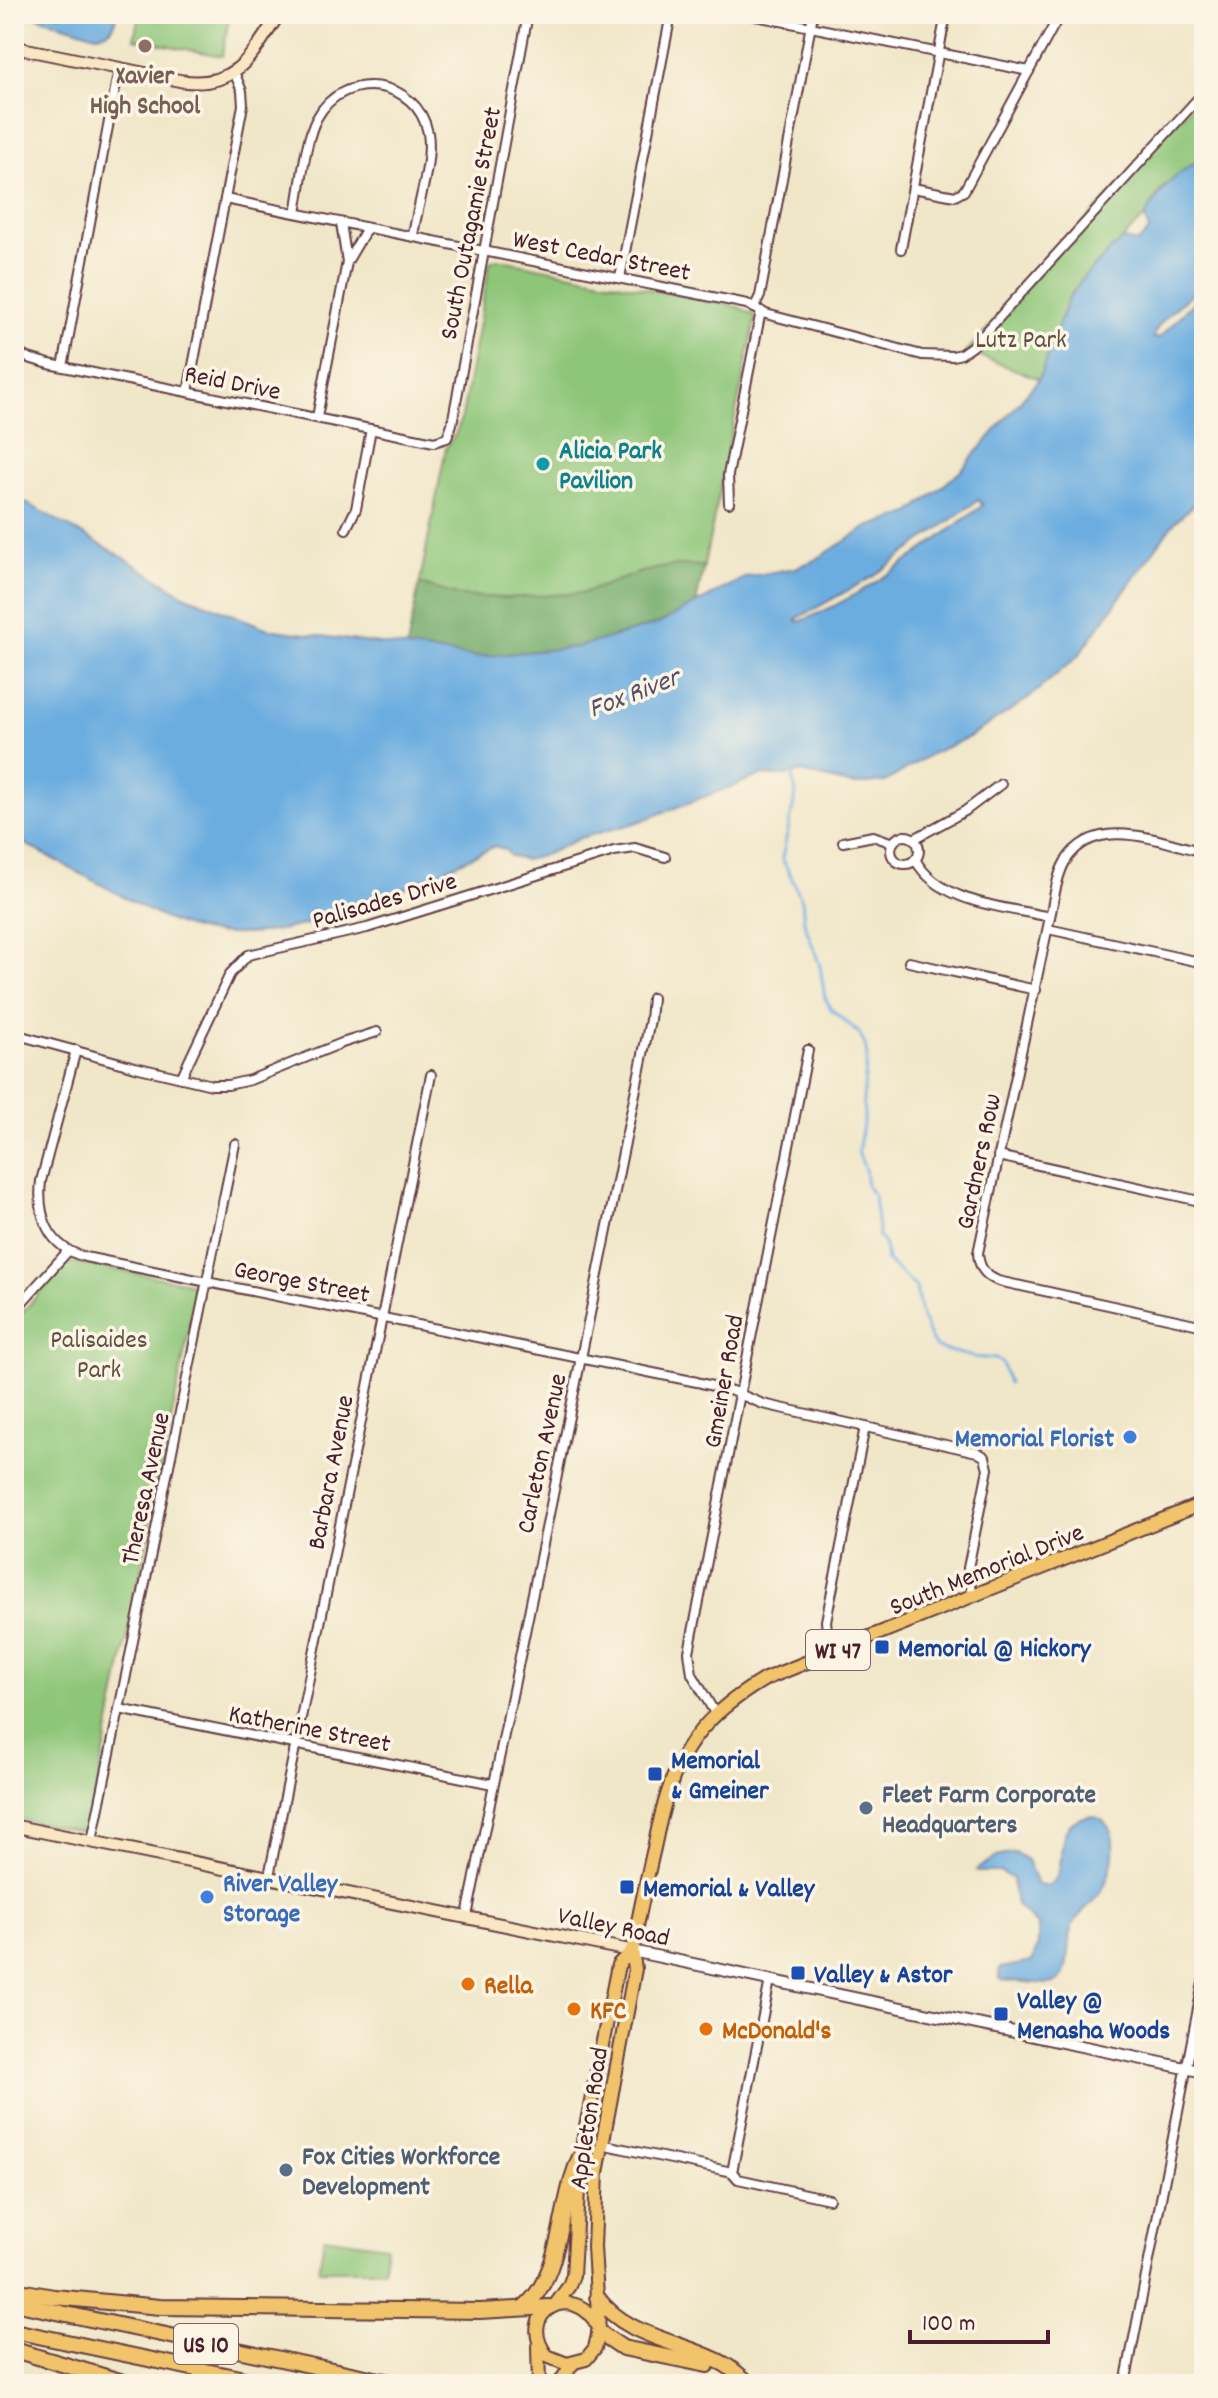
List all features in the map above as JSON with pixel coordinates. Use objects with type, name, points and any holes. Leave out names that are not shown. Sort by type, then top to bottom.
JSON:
[{"type":"highway","points":[[524,2307],[535,2298],[545,2276],[556,2244],[569,2182],[580,2157]]},
{"type":"highway","points":[[14,2290],[160,2307],[480,2311],[552,2305]]},
{"type":"highway","points":[[597,2297],[607,2311],[622,2320],[724,2364],[749,2382]]},
{"type":"highway","name":"US 10","points":[[14,2303],[399,2384]]},
{"type":"highway","points":[[598,2329],[623,2348],[703,2364],[749,2382]]},
{"type":"highway","points":[[14,2331],[268,2384]]},
{"type":"highway","points":[[14,2350],[130,2384]]},
{"type":"main road","points":[[14,47],[196,82],[212,81],[243,66],[279,14]]},
{"type":"main road","name":"South Memorial Drive","points":[[632,1951],[668,1785],[686,1750],[716,1715],[765,1679],[1204,1503]]},
{"type":"main road","name":"Valley Road","points":[[14,1826],[632,1951]]},
{"type":"main road","name":"Appleton Road","points":[[598,2329],[594,2213],[601,2144],[635,1969],[632,1951]]},
{"type":"main road","name":"Appleton Road","points":[[552,2305],[569,2286],[573,2275],[580,2157],[618,1965],[632,1951]]},
{"type":"main road","points":[[537,2334],[541,2347],[550,2358],[561,2363],[573,2363],[591,2354],[598,2329],[583,2308],[567,2303],[552,2305],[540,2317],[537,2334],[539,2384]]},
{"type":"main road","points":[[559,2384],[573,2363]]},
{"type":"street","name":"South Outagamie Street","points":[[447,438],[528,14]]},
{"type":"street","points":[[620,278],[671,14]]},
{"type":"street","points":[[746,14],[1029,71]]},
{"type":"street","points":[[729,503],[728,475],[813,14]]},
{"type":"street","points":[[901,249],[946,14]]},
{"type":"street","points":[[913,188],[951,196],[964,191],[1060,14]]},
{"type":"street","points":[[63,367],[119,68]]},
{"type":"street","points":[[188,392],[243,101],[234,72]]},
{"type":"street","points":[[296,213],[312,128],[320,112],[332,99],[348,89],[377,86],[396,91],[410,101],[427,131],[428,153],[413,236]]},
{"type":"street","name":"West Cedar Street","points":[[225,199],[747,304],[757,310],[922,355],[943,357],[967,351],[1204,92]]},
{"type":"street","points":[[341,223],[347,262]]},
{"type":"street","points":[[317,417],[347,262],[367,228]]},
{"type":"street","name":"Reid Drive","points":[[14,349],[32,359],[63,367],[434,442],[447,438]]},
{"type":"street","points":[[346,529],[356,509],[371,429]]},
{"type":"street","points":[[843,842],[873,836],[893,843],[905,836],[914,839],[965,811],[1001,784]]},
{"type":"street","name":"Gardners Row","points":[[1204,852],[1122,834],[1094,838],[1078,848],[1066,862],[1050,917],[978,1253],[981,1268],[986,1275],[998,1281],[1204,1326]]},
{"type":"street","points":[[893,843],[895,859],[903,863],[915,859],[919,851],[914,839]]},
{"type":"street","name":"Palisades Drive","points":[[181,1078],[230,974],[248,955],[367,928],[614,851],[635,848],[665,857]]},
{"type":"street","points":[[915,859],[934,880],[967,898],[1050,917]]},
{"type":"street","points":[[1048,929],[1204,963]]},
{"type":"street","points":[[909,962],[1036,990]]},
{"type":"street","name":"Carleton Avenue","points":[[467,1916],[647,1035],[652,998]]},
{"type":"street","points":[[14,1034],[212,1085],[236,1084],[377,1032]]},
{"type":"street","points":[[14,1311],[68,1251],[58,1244],[45,1226],[39,1195],[76,1050]]},
{"type":"street","name":"Gmeiner Road","points":[[716,1715],[692,1674],[689,1652],[808,1050]]},
{"type":"street","name":"Barbara Avenue","points":[[269,1876],[431,1075]]},
{"type":"street","name":"Theresa Avenue","points":[[92,1841],[235,1144]]},
{"type":"street","points":[[998,1156],[1204,1202]]},
{"type":"street","name":"George Street","points":[[68,1251],[85,1257],[708,1384],[763,1404],[977,1452],[985,1457],[988,1469],[968,1568],[973,1597]]},
{"type":"street","points":[[834,1652],[828,1639],[826,1621],[865,1427]]},
{"type":"street","points":[[1204,1482],[1204,1503]]},
{"type":"street","name":"Katherine Street","points":[[119,1709],[493,1784]]},
{"type":"street","name":"Valley Road","points":[[632,1951],[1204,2072]]},
{"type":"street","points":[[1125,2384],[1204,1978]]},
{"type":"street","points":[[732,2172],[770,1980]]},
{"type":"street","points":[[601,2144],[732,2172],[738,2179],[829,2199]]},
{"type":"green space","points":[[139,14],[230,14],[222,56],[134,39]]},
{"type":"green space","name":"Lutz Park","points":[[1204,92],[1204,161],[1194,163],[1162,188],[1145,217],[1083,278],[1068,299],[1039,379],[967,351]]},
{"type":"green space","points":[[497,259],[738,307],[754,315],[696,603],[407,648],[446,448],[462,417],[490,262]]},
{"type":"green space","points":[[677,565],[704,566],[696,603],[658,624],[577,647],[476,657],[407,648],[419,584],[461,596],[504,598],[583,593],[641,572]]},
{"type":"green space","name":"Palisaides Park","points":[[72,1262],[189,1283],[197,1291],[90,1823],[84,1832],[14,1818],[14,1322],[63,1266]]},
{"type":"green space","points":[[324,2237],[386,2246],[384,2270],[319,2270]]},
{"type":"water","points":[[28,14],[117,14],[110,29],[96,35]]},
{"type":"water","name":"Fox River","points":[[1204,161],[1204,283],[1167,316],[1153,338],[1159,338],[1204,291],[1204,494],[1172,525],[1078,656],[1025,701],[969,737],[931,754],[885,782],[853,785],[801,772],[782,776],[762,775],[525,860],[510,856],[506,850],[495,846],[348,911],[269,932],[230,934],[183,926],[14,838],[14,496],[184,595],[268,629],[476,657],[577,647],[658,624],[746,577],[796,568],[815,560],[868,527],[910,513],[961,471],[1039,379],[1068,299],[1083,278],[1122,239],[1137,243],[1149,231],[1145,217],[1156,199],[1177,175]],"holes":[[[978,500],[983,505],[872,584],[824,611],[799,622],[796,619],[874,576]]]},
{"type":"water","points":[[1090,1816],[1108,1827],[1112,1837],[1112,1860],[1100,1893],[1072,1926],[1066,1969],[1057,1981],[1049,1984],[1002,1980],[999,1977],[1000,1968],[1032,1962],[1038,1944],[1038,1926],[1016,1905],[1012,1879],[1001,1872],[979,1872],[977,1869],[996,1857],[1015,1853],[1027,1860],[1037,1885],[1049,1886],[1060,1868],[1068,1827],[1076,1820]]},
{"type":"waterway","points":[[791,770],[796,793],[782,858],[802,900],[804,922],[820,966],[825,998],[831,1009],[859,1033],[865,1045],[864,1118],[858,1152],[865,1169],[867,1187],[874,1196],[879,1237],[885,1245],[887,1261],[916,1287],[921,1315],[937,1348],[996,1359],[1002,1363],[1008,1383]]},
{"type":"place","name":"Xavier High School","points":[[145,46]]},
{"type":"place","name":"Alicia Park Pavilion","points":[[543,464]]},
{"type":"place","name":"Memorial Florist","points":[[1130,1437]]},
{"type":"place","name":"Memorial @ Hickory","points":[[882,1647]]},
{"type":"place","name":"Memorial & Gmeiner","points":[[655,1774]]},
{"type":"place","name":"Fleet Farm Corporate Headquarters","points":[[866,1808]]},
{"type":"place","name":"Memorial & Valley","points":[[627,1887]]},
{"type":"place","name":"River Valley Storage","points":[[207,1897]]},
{"type":"place","name":"Valley & Astor","points":[[798,1973]]},
{"type":"place","name":"Rella","points":[[468,1984]]},
{"type":"place","name":"KFC","points":[[574,2009]]},
{"type":"place","name":"Valley @ Menasha Woods","points":[[1001,2014]]},
{"type":"place","name":"McDonald's","points":[[706,2029]]},
{"type":"place","name":"Fox Cities Workforce Development","points":[[286,2170]]}]
